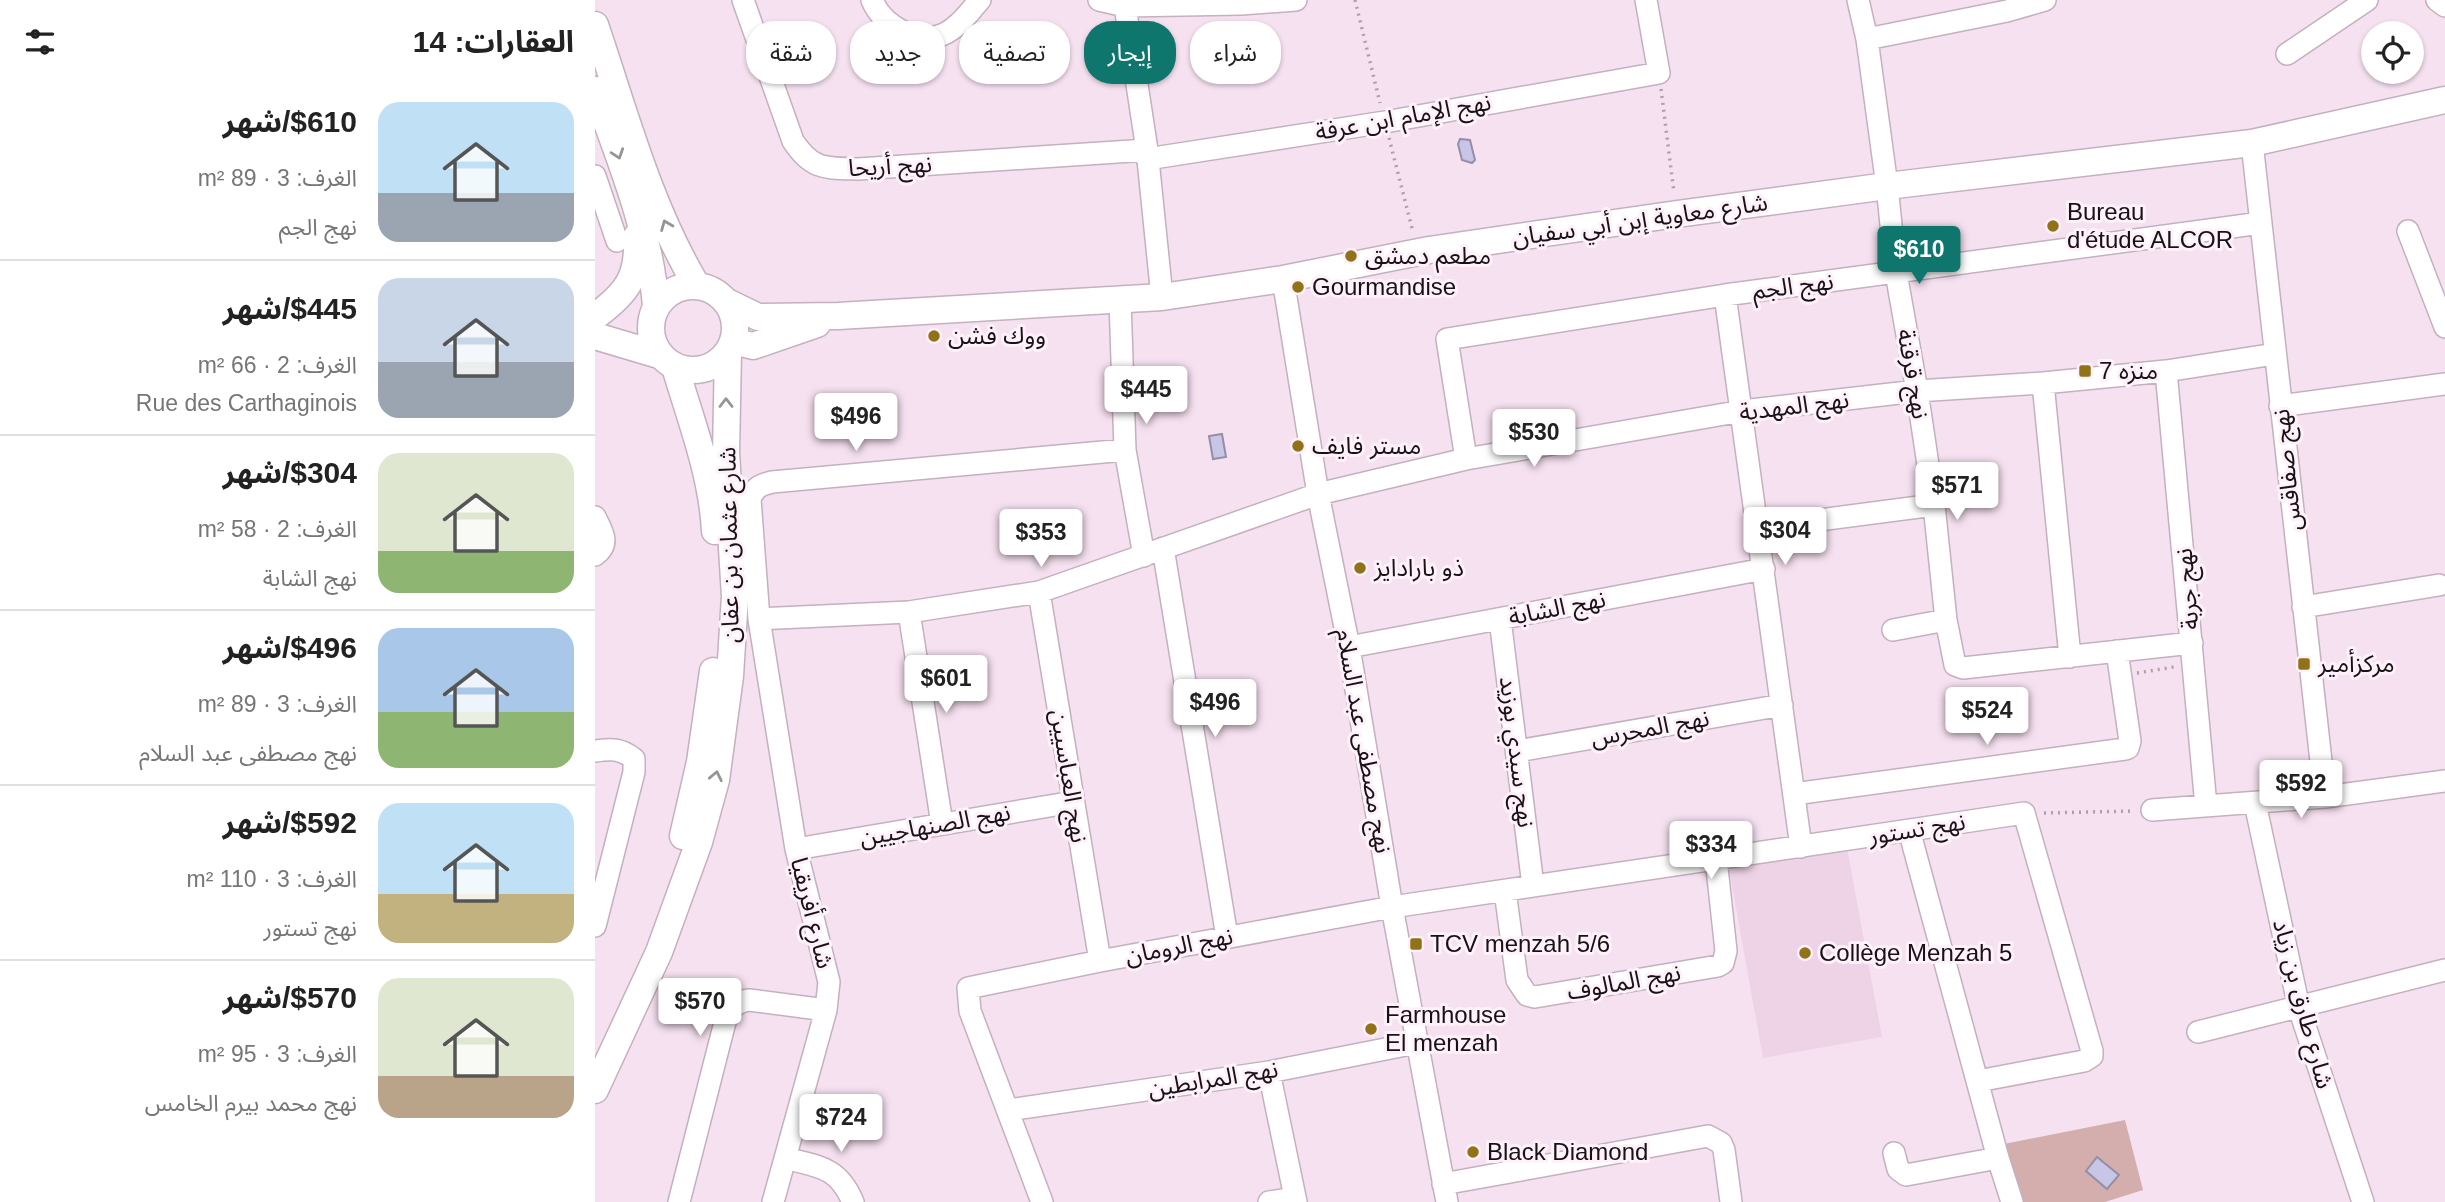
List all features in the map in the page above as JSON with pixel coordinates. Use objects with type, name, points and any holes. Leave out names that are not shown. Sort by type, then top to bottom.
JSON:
[{"type":"main road","points":[[595,25],[655,199],[677,251],[697,286],[674,290],[654,310],[596,323]]},
{"type":"main road","points":[[595,90],[635,203],[652,268],[652,342],[667,361]]},
{"type":"main road","name":"شارع معاوية إبن أبي سفيان","points":[[697,286],[717,293],[758,317],[838,316],[1162,297],[1283,279],[1418,252],[1677,214],[2252,143],[2443,100]]},
{"type":"main road","points":[[596,323],[632,281],[638,256],[635,203]]},
{"type":"main road","points":[[725,300],[734,320],[730,347]]},
{"type":"main road","name":"شارع معاوية إبن أبي سفيان","points":[[596,323],[686,370],[709,367],[730,347],[753,346],[838,316]]},
{"type":"main road","name":"شارع عثمان بن عفان","points":[[595,1090],[667,930],[699,842],[716,780],[730,676],[735,596],[726,453],[730,347]]},
{"type":"main road","name":"شارع عثمان بن عفان","points":[[595,1051],[642,950],[668,884],[700,762],[713,676],[718,611],[713,511],[705,463],[667,361]]},
{"type":"street","name":"نهج أريحا","points":[[743,0],[793,141],[803,156],[814,164],[827,168],[858,169],[1147,155]]},
{"type":"street","points":[[872,0],[884,19],[896,29],[927,37],[942,35],[955,27],[980,0]]},
{"type":"street","points":[[1099,0],[1125,6],[1296,0]]},
{"type":"street","points":[[1646,0],[1659,73]]},
{"type":"street","name":"نهج قرقنة","points":[[1858,0],[1867,39],[1896,273],[1917,391],[1934,505],[1946,620],[1955,665],[1962,668],[2070,657]]},
{"type":"street","points":[[1867,39],[2007,11],[2045,0]]},
{"type":"street","points":[[2287,54],[2367,0]]},
{"type":"street","points":[[2437,0],[2445,6]]},
{"type":"street","points":[[1125,6],[1147,155],[1162,297]]},
{"type":"street","name":"نهج الإمام ابن عرفة","points":[[1147,155],[1385,121],[1659,73]]},
{"type":"street","name":"نهج صفاقس","points":[[2252,143],[2326,797]]},
{"type":"street","points":[[595,176],[617,241]]},
{"type":"street","name":"نهج الجم","points":[[1466,459],[1447,339],[1725,295],[2261,223]]},
{"type":"street","points":[[2407,231],[2445,327]]},
{"type":"street","name":"نهج مصطفى عبد السلام","points":[[1283,279],[1318,494],[1349,647],[1392,907],[1445,1193]]},
{"type":"street","points":[[1725,295],[1801,847]]},
{"type":"street","points":[[1120,300],[1125,450],[1153,552],[1227,937]]},
{"type":"street","name":"نهج المهدية","points":[[759,619],[909,612],[1039,592],[1318,494],[1466,459],[1742,411],[1917,391],[2043,383],[2166,371],[2275,355]]},
{"type":"street","name":"نهج جربة","points":[[2166,371],[2206,806]]},
{"type":"street","points":[[2043,383],[2070,657],[2117,651],[2192,654]]},
{"type":"street","points":[[2280,406],[2445,384]]},
{"type":"street","name":"شارع أفريقيا","points":[[773,1202],[826,1010],[829,982],[796,849],[759,619],[750,499],[754,490],[760,485],[772,482],[1125,450]]},
{"type":"street","points":[[1758,528],[1934,505]]},
{"type":"street","points":[[595,517],[604,542],[603,549],[595,555]]},
{"type":"street","name":"نهج الشابة","points":[[1349,647],[1764,569]]},
{"type":"street","points":[[2303,607],[2439,585]]},
{"type":"street","name":"نهج العباسيين","points":[[1039,592],[1100,961]]},
{"type":"street","points":[[909,612],[941,824]]},
{"type":"street","name":"نهج سيدي بوزيد","points":[[1500,619],[1533,886]]},
{"type":"street","points":[[1893,630],[1946,620]]},
{"type":"street","points":[[1794,794],[2128,748],[2130,741],[2117,651]]},
{"type":"street","name":"نهج المحرس","points":[[1517,751],[1782,705]]},
{"type":"street","points":[[595,751],[615,749],[634,759],[634,772],[595,926]]},
{"type":"street","points":[[2152,810],[2326,797],[2445,781]]},
{"type":"street","name":"نهج الصنهاجيين","points":[[796,849],[1073,802]]},
{"type":"street","name":"شارع طارق بن زياد","points":[[2255,803],[2299,1008],[2363,1202]]},
{"type":"street","points":[[1978,1081],[2084,1061],[2092,1056],[2024,813]]},
{"type":"street","name":"نهج تستور","points":[[1392,907],[2024,813]]},
{"type":"street","points":[[1909,830],[2012,1202]]},
{"type":"street","name":"نهج المالوف","points":[[1505,891],[1517,981],[1527,995],[1535,997],[1723,963],[1726,951],[1716,859]]},
{"type":"street","name":"نهج الرومان","points":[[1009,1110],[970,1011],[968,988],[1392,907]]},
{"type":"street","points":[[2198,1032],[2445,970]]},
{"type":"street","points":[[679,1202],[725,1022],[733,1006],[740,1001],[749,1000],[826,1010]]},
{"type":"street","name":"نهج المرابطين","points":[[1009,1110],[1269,1072],[1416,1043]]},
{"type":"street","points":[[1269,1072],[1295,1200],[1269,1202]]},
{"type":"street","points":[[1009,1110],[1042,1202]]},
{"type":"street","points":[[1445,1193],[1708,1136],[1721,1143],[1724,1150],[1731,1202]]},
{"type":"street","points":[[1894,1153],[1898,1170],[1906,1175],[1998,1158]]},
{"type":"street","points":[[785,1158],[827,1170],[842,1179],[853,1202]]},
{"type":"path","points":[[1355,0],[1418,252]]},
{"type":"path","points":[[1659,73],[1677,214]]},
{"type":"path","points":[[2121,676],[2192,654]]},
{"type":"path","points":[[2024,813],[2152,810]]},
{"type":"shaded area","points":[[1460,139],[1470,140],[1475,160],[1472,163],[1462,160],[1458,144]]},
{"type":"shaded area","points":[[1222,434],[1226,457],[1213,459],[1209,436]]},
{"type":"shaded area","name":"Collège Menzah 5","points":[[1847,848],[1882,1037],[1763,1058],[1729,869]]},
{"type":"shaded area","points":[[2125,1120],[2143,1190],[2105,1202],[2023,1202],[2004,1144]]},
{"type":"shaded area","points":[[2097,1157],[2119,1175],[2107,1189],[2086,1171]]},
{"type":"place","name":"Bureau d'étude ALCOR","points":[[2053,226]]},
{"type":"place","name":"مطعم دمشق","points":[[1351,256]]},
{"type":"place","name":"Gourmandise","points":[[1298,287]]},
{"type":"place","name":"ووك فشن","points":[[934,336]]},
{"type":"place","name":"منزه 7","points":[[2085,371]]},
{"type":"place","name":"مستر فايف","points":[[1298,446]]},
{"type":"place","name":"ذو بارادايز","points":[[1360,568]]},
{"type":"place","name":"مركزأمير","points":[[2304,664]]},
{"type":"place","name":"TCV menzah 5/6","points":[[1416,944]]},
{"type":"place","name":"Collège Menzah 5","points":[[1805,953]]},
{"type":"place","name":"Farmhouse El menzah","points":[[1371,1029]]},
{"type":"place","name":"Black Diamond","points":[[1473,1152]]}]
